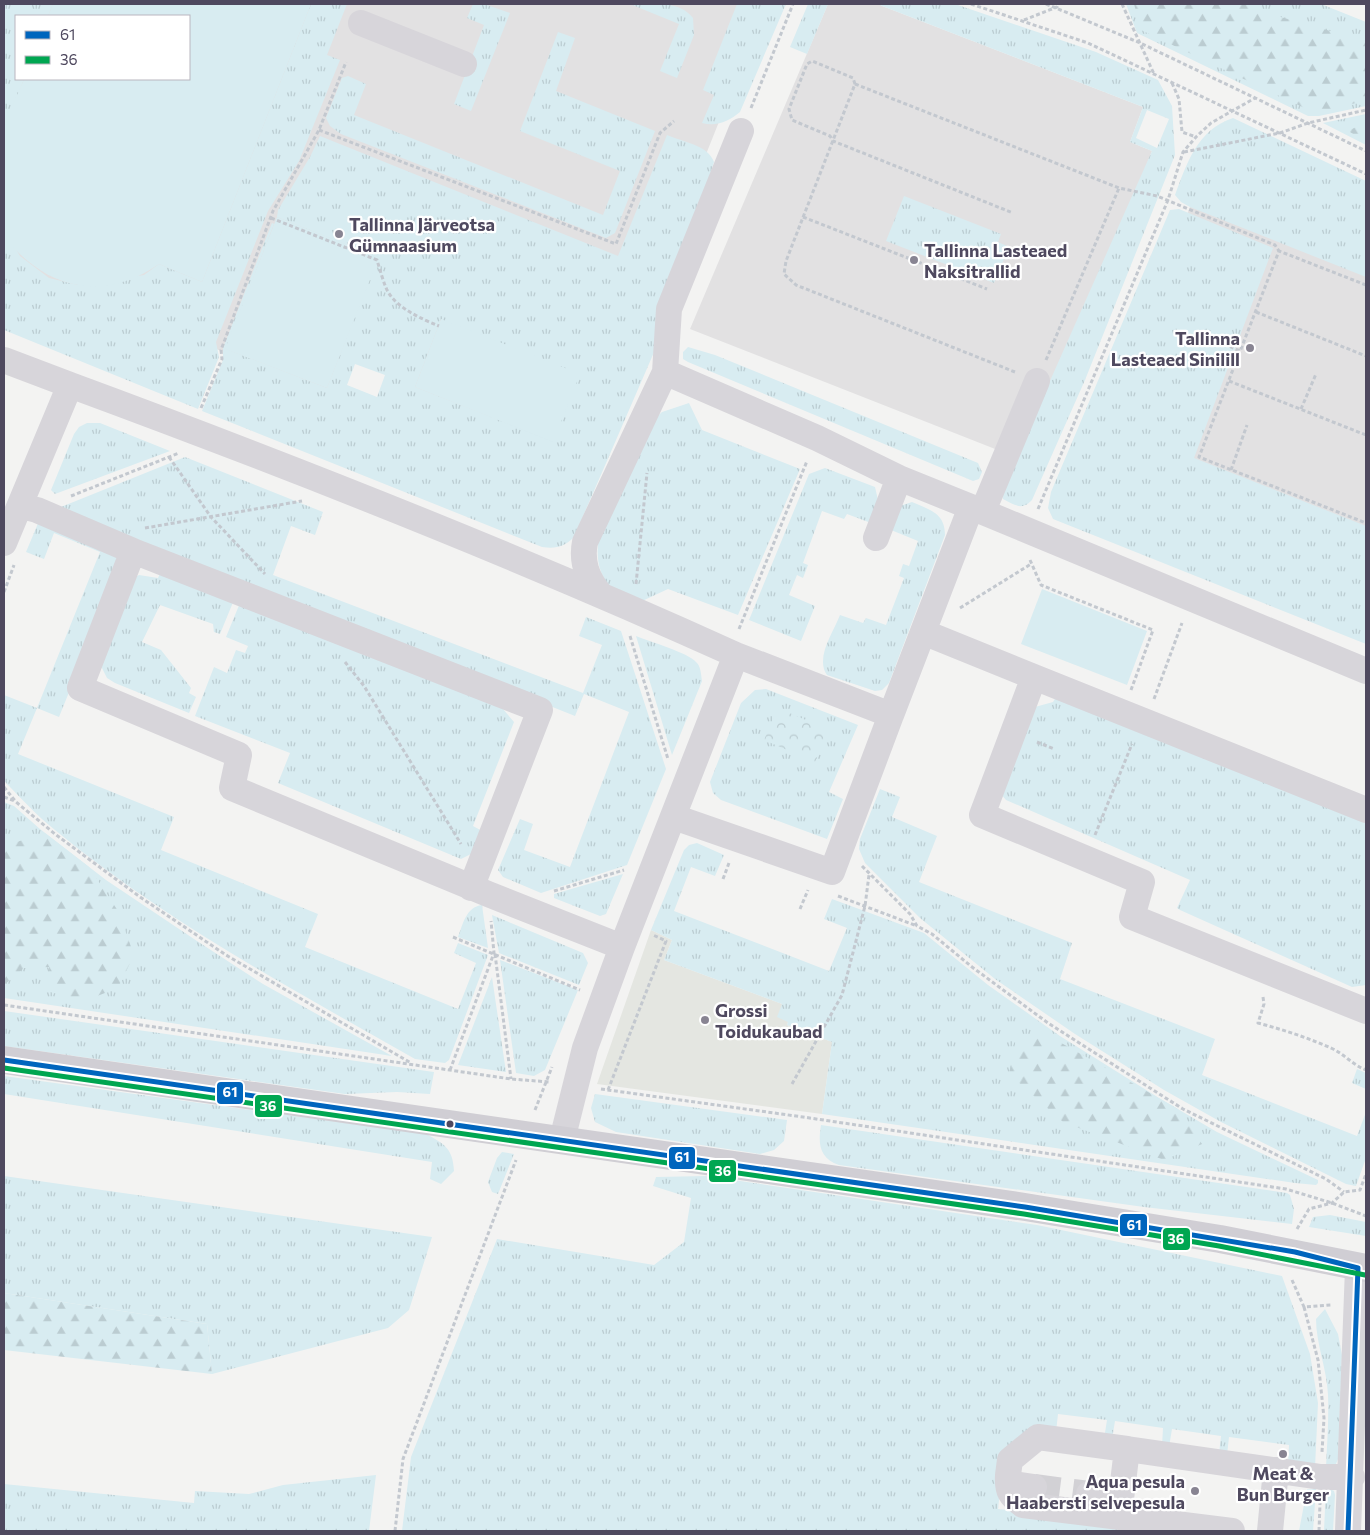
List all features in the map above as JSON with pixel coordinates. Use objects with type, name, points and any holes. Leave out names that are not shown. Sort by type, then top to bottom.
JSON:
[{"type":"main road","points":[[4,1060],[1045,1210],[1276,1249],[1362,1268]]},
{"type":"street","points":[[361,23],[464,64]]},
{"type":"street","points":[[600,594],[589,579],[585,567],[582,554],[585,542],[665,372],[669,309],[741,131]]},
{"type":"street","points":[[4,360],[70,385],[183,438],[600,594],[733,654],[891,715]]},
{"type":"street","points":[[665,372],[817,438],[899,478],[1366,671]]},
{"type":"street","points":[[674,817],[832,872],[891,715],[930,635],[977,509],[1037,380]]},
{"type":"street","points":[[4,543],[29,508],[70,385]]},
{"type":"street","points":[[876,538],[899,478]]},
{"type":"street","points":[[29,508],[138,539],[540,710],[474,879]]},
{"type":"street","points":[[138,539],[80,688],[239,755],[232,788],[474,879],[622,947]]},
{"type":"street","points":[[930,635],[1366,810]]},
{"type":"street","points":[[562,1140],[574,1085],[622,947],[674,817],[733,654]]},
{"type":"street","points":[[1034,677],[982,814],[1142,882],[1132,917],[1366,1011]]},
{"type":"street","points":[[1348,1531],[1362,1268]]},
{"type":"street","points":[[1354,1394],[1366,1370]]},
{"type":"street","points":[[1232,1531],[1023,1505],[1013,1498],[1007,1489],[1010,1460],[1038,1437],[1321,1477],[1352,1477]]},
{"type":"street","points":[[1118,1516],[1127,1449]]},
{"type":"street","points":[[1270,1531],[1276,1470]]},
{"type":"street","points":[[1008,1475],[1014,1484],[1034,1487]]},
{"type":"street","points":[[1089,1494],[1101,1495],[1108,1499],[1118,1516]]},
{"type":"path","points":[[971,4],[1088,43],[1366,174]]},
{"type":"path","points":[[1046,4],[1057,6],[1138,42],[1366,151]]},
{"type":"path","points":[[1122,4],[1154,74]]},
{"type":"path","points":[[1022,21],[1057,6]]},
{"type":"path","points":[[29,508],[184,450],[183,438],[222,359],[221,350],[271,218],[319,130],[346,62]]},
{"type":"path","points":[[1013,213],[833,141],[830,136],[792,120],[789,109],[806,64],[812,62],[853,78],[855,84],[833,141],[786,261],[784,274],[796,285],[1037,380],[1119,188]]},
{"type":"path","points":[[1172,83],[1179,99],[1182,132],[1196,137]]},
{"type":"path","points":[[855,84],[1119,188],[1168,200],[1275,245],[1279,251],[1366,285]]},
{"type":"path","points":[[1030,531],[1168,200],[1183,152],[1211,123],[1255,98]]},
{"type":"path","points":[[1183,152],[1280,133],[1308,123],[1366,110]]},
{"type":"path","points":[[319,130],[616,244],[660,133],[674,121]]},
{"type":"path","points":[[803,217],[987,289]]},
{"type":"path","points":[[271,218],[377,260],[387,291],[396,301],[425,320],[439,326]]},
{"type":"path","points":[[1279,251],[1199,457],[1366,523]]},
{"type":"path","points":[[1256,312],[1366,356]]},
{"type":"path","points":[[1206,336],[1240,351]]},
{"type":"path","points":[[1301,410],[1316,374]]},
{"type":"path","points":[[1229,381],[1366,435]]},
{"type":"path","points":[[1232,470],[1247,425]]},
{"type":"path","points":[[733,654],[817,438]]},
{"type":"path","points":[[169,457],[211,516],[268,578]]},
{"type":"path","points":[[648,468],[634,608],[628,628],[668,760]]},
{"type":"path","points":[[138,539],[211,516],[307,500],[298,496]]},
{"type":"path","points":[[1038,561],[1029,557],[1042,585],[1153,630],[1137,718]]},
{"type":"path","points":[[930,635],[945,618],[1031,564]]},
{"type":"path","points":[[1085,858],[1137,718],[1183,620]]},
{"type":"path","points":[[342,658],[364,686],[474,879]]},
{"type":"path","points":[[4,787],[16,802],[55,834],[140,897],[226,955],[414,1064]]},
{"type":"path","points":[[4,797],[16,802]]},
{"type":"path","points":[[723,879],[730,860]]},
{"type":"path","points":[[860,863],[910,914],[917,926]]},
{"type":"path","points":[[546,894],[631,869]]},
{"type":"path","points":[[792,1084],[842,995],[865,906],[870,874]]},
{"type":"path","points":[[837,896],[917,926],[932,934],[972,968],[1048,1023],[1183,1109],[1326,1180],[1344,1192],[1360,1190],[1366,1174]]},
{"type":"path","points":[[490,919],[511,1079]]},
{"type":"path","points":[[608,1090],[666,941],[652,935],[647,929]]},
{"type":"path","points":[[453,937],[583,991]]},
{"type":"path","points":[[450,1070],[494,953]]},
{"type":"path","points":[[4,1005],[511,1079],[574,1085],[803,1117],[1286,1189],[1366,1216]]},
{"type":"path","points":[[395,1531],[403,1459],[553,1064]]},
{"type":"path","points":[[1304,1307],[1318,1360],[1324,1418],[1319,1531]]},
{"type":"shaded area","name":"Tallinna Järveotsa Gümnaasium","points":[[4,4],[766,4],[568,500],[383,419],[400,370],[347,349],[329,392],[4,268]]},
{"type":"shaded area","name":"Tallinna Lasteaed Naksitrallid","points":[[828,4],[877,4],[1143,107],[1130,142],[1152,151],[1028,462],[690,329]]},
{"type":"shaded area","name":"Tallinna Lasteaed Sinilill","points":[[1212,152],[1366,214],[1366,596],[1080,482]]},
{"type":"shaded area","points":[[651,930],[672,940],[664,960],[782,1004],[788,1022],[787,1025],[832,1042],[822,1114],[597,1084]]},
{"type":"green space","points":[[4,4],[53,4],[48,15],[15,15],[15,80],[24,80],[4,131]]},
{"type":"green space","points":[[53,4],[311,4],[202,282],[159,264],[144,273],[112,285],[80,285],[48,275],[24,258],[6,236],[3,225],[2,199],[4,132],[5,125],[24,80],[190,80],[190,15],[48,15]]},
{"type":"green space","points":[[311,4],[347,4],[327,55],[340,60],[299,161],[268,211],[216,342],[219,357],[198,409],[4,330],[4,230],[20,256],[49,278],[78,285],[144,275],[159,264],[202,282]]},
{"type":"green space","points":[[473,4],[484,4],[510,13],[471,111],[454,104],[484,25],[467,18]]},
{"type":"green space","points":[[630,4],[664,4],[680,8],[693,18],[694,35],[677,78],[660,71],[679,24]]},
{"type":"green space","points":[[737,4],[786,4],[740,112],[723,122],[713,124],[702,123],[714,95],[703,90]]},
{"type":"green space","points":[[808,4],[828,4],[807,54],[790,47]]},
{"type":"green space","points":[[877,4],[955,4],[1096,52],[1158,80],[1172,106],[1175,155],[1085,380],[1032,500],[1025,505],[1018,506],[1003,499],[1002,489],[1152,151],[1130,142],[1143,107]],"holes":[[[1147,110],[1169,119],[1157,148],[1136,138]]]},
{"type":"green space","points":[[1126,4],[1321,4],[1366,22],[1366,106],[1319,116],[1308,116],[1137,33]]},
{"type":"green space","points":[[1134,4],[1244,4],[1270,14],[1366,41],[1366,100],[1317,114],[1141,30]]},
{"type":"green space","points":[[558,32],[575,38],[556,91],[655,131],[615,233],[606,238],[341,134],[330,126],[326,118],[342,78],[348,76],[366,84],[354,115],[603,215],[620,171],[520,131]]},
{"type":"green space","points":[[1366,114],[1366,145],[1323,123]]},
{"type":"green space","points":[[1233,118],[1366,181],[1366,277],[1190,207],[1181,202],[1175,195],[1189,160],[1202,139],[1221,123]]},
{"type":"green space","points":[[1366,122],[1366,141],[1348,131]]},
{"type":"green space","points":[[667,135],[701,148],[711,156],[714,162],[655,350],[574,537],[560,546],[552,548],[542,547],[202,411],[223,360],[223,348],[272,223],[274,224],[226,349],[327,388],[378,257],[277,217],[278,210],[310,157],[320,136],[618,256]],"holes":[[[441,319],[553,441],[415,387]],[[355,364],[385,375],[377,397],[347,385]]]},
{"type":"green space","points":[[904,196],[1001,234],[998,242],[1009,247],[994,283],[886,241]]},
{"type":"green space","points":[[1179,209],[1273,248],[1194,458],[1366,526],[1366,644],[1053,519],[1048,508],[1051,492],[1170,210]]},
{"type":"green space","points":[[277,217],[379,257],[327,388],[225,349]]},
{"type":"green space","points":[[441,319],[580,374],[553,442],[415,387]]},
{"type":"green space","points":[[688,347],[715,355],[978,463],[982,472],[979,479],[973,481],[688,362],[683,359],[683,352]]},
{"type":"green space","points":[[689,403],[702,430],[800,469],[738,615],[668,589],[640,602],[611,588],[600,570],[599,536],[648,425],[662,412]]},
{"type":"green space","points":[[87,423],[100,423],[170,451],[55,494],[51,490],[74,434],[79,427]]},
{"type":"green space","points":[[185,457],[323,512],[315,535],[291,526],[273,575],[583,693],[602,645],[579,636],[586,617],[621,631],[666,769],[627,865],[541,893],[503,877],[498,870],[520,819],[533,824],[524,850],[570,867],[629,712],[584,694],[575,716],[56,509]]},
{"type":"green space","points":[[825,468],[875,487],[878,500],[871,523],[847,514],[844,519],[822,511],[803,563],[808,565],[803,578],[797,575],[789,595],[815,606],[801,641],[749,620],[809,474]]},
{"type":"green space","points":[[912,502],[930,510],[939,517],[945,535],[889,683],[882,690],[875,691],[827,675],[823,661],[824,653],[840,615],[863,623],[866,618],[886,625],[904,578],[899,576],[903,564],[909,566],[918,541],[891,530],[900,506]]},
{"type":"green space","points":[[39,521],[118,556],[120,566],[59,717],[37,708],[100,552],[54,533],[44,559],[26,552]]},
{"type":"green space","points":[[163,567],[236,595],[220,634],[214,632],[213,624],[160,605],[142,642],[161,650],[191,688],[189,693],[196,697],[189,713],[115,683],[107,678],[100,664],[132,579],[139,575],[158,578]]},
{"type":"green space","points":[[1042,589],[1147,631],[1127,685],[1021,644]]},
{"type":"green space","points":[[242,598],[492,696],[514,722],[473,826],[484,832],[477,851],[461,859],[278,783],[290,753],[195,716],[214,667],[227,673],[236,650],[245,653],[248,646],[226,637]]},
{"type":"green space","points":[[636,636],[685,655],[696,662],[700,668],[702,681],[672,755]]},
{"type":"green space","points":[[766,689],[858,725],[829,792],[843,799],[827,839],[721,800],[713,793],[710,782],[741,703],[755,690]]},
{"type":"green space","points":[[1059,692],[1366,813],[1366,985],[1352,987],[1180,910],[1177,908],[1190,880],[1006,800],[1000,793],[1035,707],[1053,702]]},
{"type":"green space","points":[[4,695],[37,708],[18,754],[174,817],[161,850],[318,914],[305,947],[458,1009],[476,963],[454,953],[458,943],[488,955],[449,1060],[445,1063],[415,1059],[276,980],[140,894],[48,825],[4,780]]},
{"type":"green space","points":[[778,708],[829,730],[815,762],[764,740]]},
{"type":"green space","points":[[880,789],[900,797],[892,817],[937,836],[919,882],[1072,943],[1060,979],[1215,1039],[1202,1075],[1357,1136],[1366,1112],[1366,1158],[1356,1186],[1346,1184],[1221,1122],[1164,1090],[1075,1034],[995,979],[920,918],[865,863],[859,849],[860,839]]},
{"type":"green space","points":[[4,802],[14,806],[40,829],[106,880],[197,941],[263,984],[392,1056],[4,998]]},
{"type":"green space","points":[[45,833],[89,867],[118,911],[134,955],[118,988],[84,1001],[50,992],[49,967],[24,968],[4,985],[4,846]]},
{"type":"green space","points":[[697,843],[724,855],[715,876],[691,867],[674,911],[829,971],[847,928],[824,919],[832,899],[924,933],[988,985],[1060,1036],[1217,1132],[1318,1180],[1318,1183],[1316,1185],[1295,1183],[822,1114],[832,1042],[787,1025],[788,1022],[777,1017],[782,1004],[664,960],[672,940],[651,930],[684,850],[689,845]]},
{"type":"green space","points":[[623,874],[606,914],[600,916],[554,898],[554,894]]},
{"type":"green space","points":[[482,905],[488,948],[458,937],[472,909]]},
{"type":"green space","points":[[492,915],[583,953],[588,963],[579,985],[499,953]]},
{"type":"green space","points":[[500,960],[578,990],[545,1070],[534,1076],[516,1073]]},
{"type":"green space","points":[[492,977],[506,1072],[458,1065]]},
{"type":"green space","points":[[4,1011],[434,1072],[430,1094],[397,1092],[345,1094],[4,1046]]},
{"type":"green space","points":[[1017,1034],[1049,1036],[1178,1109],[1202,1144],[1164,1160],[1063,1122],[1009,1074]]},
{"type":"green space","points":[[1357,1069],[1366,1073],[1366,1089],[1352,1083]]},
{"type":"green space","points":[[4,1076],[426,1134],[447,1148],[452,1157],[454,1171],[441,1184],[430,1179],[432,1162],[4,1094]]},
{"type":"green space","points":[[595,1094],[787,1120],[784,1141],[774,1150],[760,1154],[616,1132],[595,1122],[591,1108]]},
{"type":"green space","points":[[821,1125],[1287,1193],[1290,1195],[1294,1209],[1292,1224],[1144,1207],[839,1165],[827,1158],[821,1150]]},
{"type":"green space","points":[[502,1152],[514,1154],[498,1194],[492,1192],[488,1182],[497,1158]]},
{"type":"green space","points":[[4,1176],[432,1237],[409,1310],[388,1328],[212,1374],[207,1324],[4,1293]]},
{"type":"green space","points":[[706,1176],[1037,1225],[1282,1276],[1310,1354],[1318,1403],[1315,1468],[1288,1464],[1289,1445],[1229,1437],[1227,1455],[1219,1454],[1221,1436],[1172,1429],[1169,1447],[1162,1446],[1163,1428],[1115,1421],[1112,1439],[1104,1439],[1107,1420],[1058,1414],[1056,1432],[1004,1456],[998,1509],[1179,1531],[402,1531],[411,1457],[497,1239],[654,1265],[684,1242],[691,1198],[653,1186],[656,1177]]},
{"type":"green space","points":[[1330,1215],[1366,1222],[1366,1236],[1309,1227],[1313,1217]]},
{"type":"green space","points":[[4,1293],[207,1324],[212,1374],[4,1350]]},
{"type":"green space","points":[[1325,1309],[1338,1334],[1342,1355],[1338,1459],[1336,1464],[1326,1468],[1328,1395],[1316,1328],[1316,1319]]},
{"type":"green space","points":[[376,1475],[369,1531],[4,1531],[4,1484],[194,1503],[195,1491],[249,1494],[283,1485]]},
{"type":"green space","points":[[1326,1487],[1334,1491],[1335,1495],[1333,1531],[1324,1531]]},
{"type":"green space","points":[[1307,1489],[1316,1489],[1313,1531],[1299,1531]]},
{"type":"tunnel","points":[[1034,1487],[1089,1494]]},
{"type":"transit line","name":"61","points":[[4,1060],[1025,1207],[1295,1252],[1358,1268]]},
{"type":"transit line","name":"36","points":[[4,1068],[1024,1214],[1219,1246],[1365,1275]]},
{"type":"transit line","name":"61","points":[[1348,1531],[1358,1268]]},
{"type":"place","name":"Tallinna Järveotsa Gümnaasium","points":[[339,234]]},
{"type":"place","name":"Tallinna Lasteaed Naksitrallid","points":[[914,260]]},
{"type":"place","name":"Tallinna Lasteaed Sinilill","points":[[1250,348]]},
{"type":"place","name":"Grossi Toidukaubad","points":[[705,1020]]},
{"type":"place","name":"Meat & Bun Burger","points":[[1283,1454]]},
{"type":"place","name":"Aqua pesula Haabersti selvepesula","points":[[1195,1491]]}]
